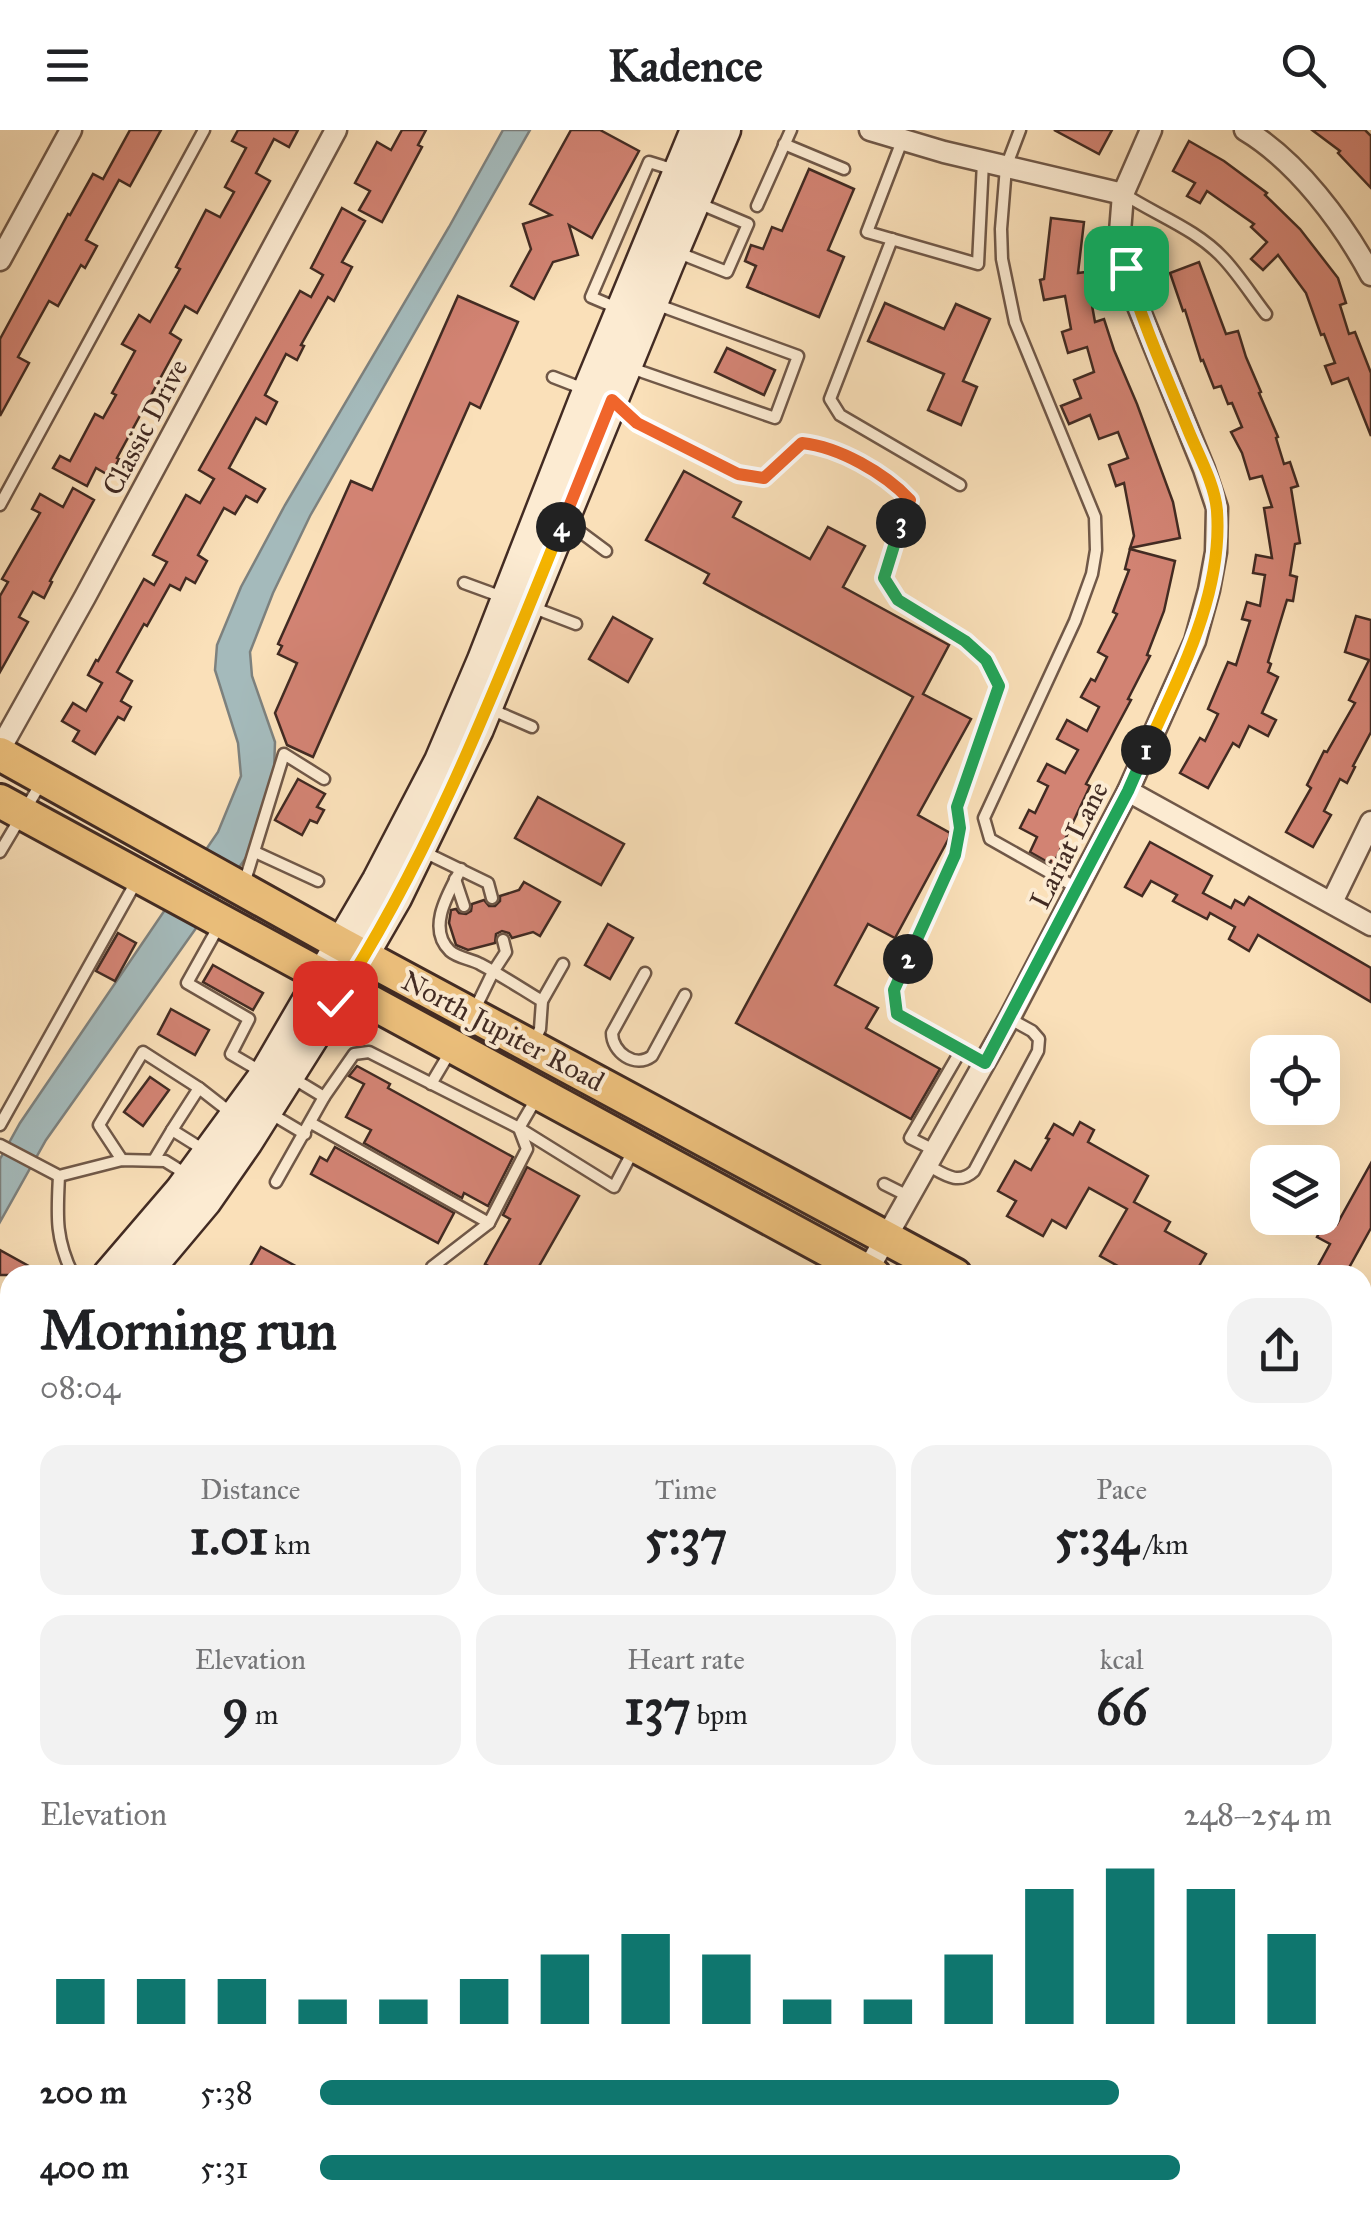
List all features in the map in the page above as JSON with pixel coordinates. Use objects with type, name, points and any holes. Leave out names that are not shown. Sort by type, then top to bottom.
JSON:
[{"type":"main road","points":[[152,1265],[206,1200],[267,1112],[278,1075],[352,950],[396,898],[420,850],[489,703],[518,603],[600,396],[622,310],[696,130]]},
{"type":"main road","points":[[600,396],[626,366],[725,130]]},
{"type":"main road","points":[[352,950],[378,880],[518,603]]},
{"type":"main road","name":"North Jupiter Road","points":[[0,751],[239,888],[936,1265]]},
{"type":"main road","name":"North Jupiter Road","points":[[12,807],[853,1265]]},
{"type":"main road","points":[[117,1265],[158,1219],[236,1116],[278,1075]]},
{"type":"main road","points":[[636,1146],[654,1113]]},
{"type":"main road","points":[[133,1265],[150,1247],[158,1219]]},
{"type":"street","points":[[0,260],[71,130]]},
{"type":"street","name":"Classic Drive","points":[[0,751],[336,130]]},
{"type":"street","points":[[870,130],[983,162],[1123,194]]},
{"type":"street","name":"Lariat Lane","points":[[873,1265],[1009,1019],[1128,791],[1195,640],[1209,590],[1216,552],[1217,508],[1131,286],[1120,232],[1123,194],[1151,130]]},
{"type":"street","points":[[1245,130],[1307,182],[1350,237],[1371,275]]},
{"type":"street","points":[[1128,791],[1371,924]]},
{"type":"street","points":[[1332,902],[1371,822]]},
{"type":"lane","points":[[0,504],[204,130]]},
{"type":"lane","points":[[757,206],[791,130]]},
{"type":"lane","points":[[1020,130],[1006,167],[1002,259],[1015,322],[1095,518],[1096,550],[1092,574],[1075,620],[984,818],[990,839],[1078,888]]},
{"type":"lane","points":[[902,141],[867,232],[978,264],[983,162]]},
{"type":"lane","points":[[784,144],[844,170]]},
{"type":"lane","points":[[674,250],[727,272],[748,224],[694,202],[679,171]]},
{"type":"lane","points":[[1123,194],[1159,212],[1223,257],[1266,314]]},
{"type":"lane","points":[[892,239],[830,400],[840,416],[960,485]]},
{"type":"lane","points":[[626,366],[775,418],[798,356],[652,303]]},
{"type":"lane","points":[[552,377],[600,396],[637,423],[738,474],[764,478],[802,443],[824,445],[894,482],[910,500],[884,578],[898,600],[965,641],[986,660],[999,686],[957,807],[960,828],[955,855],[894,990],[897,1014],[985,1063]]},
{"type":"lane","points":[[554,510],[606,550]]},
{"type":"lane","points":[[464,582],[576,624]]},
{"type":"lane","points":[[489,703],[532,726]]},
{"type":"lane","points":[[239,888],[255,852],[284,754],[324,779]]},
{"type":"lane","points":[[0,852],[12,807],[44,778]]},
{"type":"lane","points":[[420,850],[458,874],[488,883],[492,898]]},
{"type":"lane","points":[[255,852],[318,881]]},
{"type":"lane","points":[[458,874],[464,906]]},
{"type":"lane","points":[[458,874],[443,902],[440,930],[450,952],[481,965],[542,1001]]},
{"type":"lane","points":[[0,1126],[142,878]]},
{"type":"lane","points":[[218,919],[186,983],[248,1019],[231,1054],[324,1097]]},
{"type":"lane","points":[[472,1015],[506,952],[503,940]]},
{"type":"lane","points":[[476,948],[481,965]]},
{"type":"lane","points":[[532,1047],[540,1028],[542,1001],[563,964]]},
{"type":"lane","points":[[645,972],[612,1033],[616,1050],[638,1062],[646,1061],[685,995]]},
{"type":"lane","points":[[960,1050],[910,1138],[956,1180],[967,1178],[974,1171],[1038,1051],[1038,1039],[1032,1032],[1009,1019]]},
{"type":"lane","points":[[431,1084],[453,1047]]},
{"type":"lane","points":[[122,1160],[99,1125],[144,1052],[236,1116]]},
{"type":"lane","points":[[276,1182],[324,1097],[354,1054],[368,1052],[519,1128],[614,1186],[636,1146]]},
{"type":"lane","points":[[154,1160],[199,1088]]},
{"type":"lane","points":[[519,1128],[539,1094]]},
{"type":"lane","points":[[267,1112],[305,1134]]},
{"type":"lane","points":[[311,1123],[489,1222]]},
{"type":"lane","points":[[435,1265],[489,1222],[528,1149],[519,1128]]},
{"type":"lane","points":[[172,1130],[200,1165]]},
{"type":"lane","points":[[0,1145],[59,1176],[122,1160],[200,1165]]},
{"type":"lane","points":[[59,1176],[56,1219],[68,1265]]},
{"type":"lane","points":[[884,1184],[909,1196]]},
{"type":"shaded area","points":[[503,130],[530,130],[310,516],[250,652],[252,676],[275,742],[274,772],[250,852],[46,1140],[0,1222],[0,1159],[20,1123],[218,832],[241,776],[238,743],[215,670],[217,645],[241,587]]},
{"type":"building","points":[[130,130],[161,130],[130,186],[119,180],[86,240],[97,246],[85,268],[81,265],[58,306],[49,301],[18,357],[29,363],[0,416],[0,339],[68,214],[93,174],[103,179]]},
{"type":"building","points":[[238,130],[298,130],[289,147],[274,139],[256,173],[270,181],[197,313],[185,306],[170,333],[181,340],[110,476],[96,468],[87,486],[53,468],[60,456],[70,461],[95,414],[103,418],[135,351],[122,344],[139,315],[150,322],[180,269],[176,267],[206,210],[220,217],[234,192],[225,187],[246,148],[232,141]]},
{"type":"building","points":[[402,130],[426,130],[418,145],[422,147],[382,222],[359,210],[370,191],[355,183],[377,142],[391,150]]},
{"type":"building","points":[[571,130],[600,130],[639,151],[592,238],[569,225],[578,255],[553,262],[534,299],[511,286],[531,249],[523,224],[551,215],[530,204]]},
{"type":"building","points":[[1054,130],[1112,130],[1099,154]]},
{"type":"building","points":[[1312,130],[1365,130],[1371,136],[1371,188],[1340,151]]},
{"type":"building","points":[[1189,141],[1267,193],[1338,278],[1346,303],[1340,305],[1349,334],[1355,332],[1371,373],[1371,436],[1348,378],[1332,384],[1325,366],[1335,363],[1324,334],[1321,335],[1306,293],[1278,255],[1263,270],[1251,259],[1267,242],[1251,227],[1254,224],[1207,191],[1200,203],[1187,196],[1195,183],[1173,171]]},
{"type":"building","points":[[809,169],[854,189],[828,250],[844,257],[819,317],[747,287],[756,266],[745,261],[751,245],[763,249],[772,227],[782,231]]},
{"type":"building","points":[[342,208],[365,221],[342,262],[352,267],[334,301],[328,297],[301,345],[304,346],[297,360],[286,354],[265,395],[277,402],[266,424],[256,418],[229,468],[265,489],[257,502],[246,496],[235,514],[224,508],[198,555],[207,561],[195,583],[186,578],[180,590],[170,585],[147,626],[144,624],[117,672],[132,681],[121,701],[131,707],[124,720],[118,717],[95,754],[73,741],[79,731],[62,721],[73,703],[86,711],[102,683],[88,675],[144,579],[154,585],[167,562],[153,555],[186,495],[200,503],[214,479],[199,470],[300,291],[311,297],[323,275],[311,268]]},
{"type":"building","points":[[1051,218],[1084,222],[1078,273],[1086,272],[1095,322],[1104,319],[1137,404],[1173,502],[1180,538],[1130,548],[1134,536],[1124,483],[1116,486],[1109,465],[1128,458],[1118,432],[1099,439],[1090,415],[1069,424],[1061,406],[1081,398],[1074,380],[1094,372],[1087,347],[1068,353],[1062,332],[1071,329],[1065,296],[1044,300],[1040,280],[1044,279]]},
{"type":"building","points":[[1199,262],[1226,334],[1238,331],[1278,437],[1284,464],[1290,462],[1298,486],[1291,488],[1300,543],[1295,544],[1290,575],[1297,577],[1293,601],[1287,600],[1268,662],[1268,672],[1278,677],[1262,713],[1276,720],[1268,736],[1249,726],[1239,747],[1233,743],[1208,788],[1180,773],[1200,738],[1205,741],[1218,714],[1208,709],[1228,662],[1236,665],[1250,621],[1242,619],[1247,602],[1260,606],[1265,575],[1253,573],[1256,555],[1272,558],[1264,508],[1272,507],[1262,476],[1250,479],[1231,432],[1242,427],[1232,403],[1228,404],[1221,386],[1214,388],[1201,361],[1170,273]]},
{"type":"building","points":[[458,296],[518,322],[480,408],[470,403],[313,757],[287,745],[275,713],[297,663],[278,654],[282,646],[278,644],[351,481],[372,490]]},
{"type":"building","points":[[885,303],[944,329],[956,304],[990,319],[963,381],[977,387],[961,425],[928,410],[944,374],[868,341]]},
{"type":"building","points":[[727,348],[775,370],[764,395],[715,372]]},
{"type":"building","points":[[684,471],[741,502],[733,517],[810,559],[828,527],[865,546],[843,587],[949,645],[923,694],[971,719],[918,815],[950,833],[949,838],[895,938],[868,924],[835,985],[878,1008],[866,1028],[940,1069],[911,1119],[736,1023],[913,697],[704,583],[709,574],[646,540]]},
{"type":"building","points":[[73,488],[94,500],[44,598],[33,592],[19,617],[28,622],[0,672],[0,596],[8,582],[2,579],[40,513],[32,509],[40,494],[63,507]]},
{"type":"building","points":[[1130,549],[1175,561],[1164,611],[1147,655],[1150,656],[1128,699],[1131,700],[1086,784],[1090,786],[1053,865],[1030,852],[1037,837],[1020,828],[1029,810],[1035,813],[1048,786],[1038,781],[1047,764],[1065,773],[1078,750],[1057,739],[1067,720],[1087,731],[1099,707],[1081,697],[1091,679],[1095,681],[1107,657],[1098,652],[1117,614],[1113,612],[1129,570],[1125,569]]},
{"type":"building","points":[[1356,616],[1371,620],[1371,732],[1347,783],[1340,779],[1324,811],[1331,815],[1313,847],[1286,832],[1311,788],[1307,785],[1324,751],[1327,752],[1355,703],[1349,700],[1369,660],[1345,652]]},
{"type":"building","points":[[613,617],[652,639],[628,682],[589,659]]},
{"type":"building","points":[[298,779],[325,794],[317,807],[324,810],[317,823],[310,820],[302,835],[275,820]]},
{"type":"building","points":[[538,797],[624,844],[601,885],[515,838]]},
{"type":"building","points":[[1150,842],[1212,876],[1203,893],[1231,908],[1235,900],[1244,905],[1249,897],[1371,968],[1371,1002],[1258,935],[1249,951],[1229,939],[1235,927],[1210,913],[1207,919],[1173,901],[1177,895],[1151,881],[1142,896],[1125,887]]},
{"type":"building","points":[[524,882],[560,902],[540,936],[533,932],[512,938],[502,931],[496,934],[495,943],[468,950],[456,945],[449,923],[451,910],[466,914],[472,904],[484,900],[495,906],[500,896],[519,890]]},
{"type":"building","points":[[608,924],[633,938],[610,979],[585,965]]},
{"type":"building","points":[[118,933],[136,943],[115,981],[96,971]]},
{"type":"building","points":[[213,965],[263,993],[253,1010],[203,982]]},
{"type":"building","points":[[171,1009],[209,1030],[195,1055],[158,1034]]},
{"type":"building","points":[[357,1066],[390,1084],[388,1088],[513,1157],[488,1206],[464,1193],[462,1198],[364,1143],[371,1130],[346,1117],[364,1084],[349,1076]]},
{"type":"building","points":[[150,1077],[169,1090],[143,1126],[124,1112]]},
{"type":"building","points":[[1080,1122],[1094,1130],[1088,1142],[1148,1176],[1134,1202],[1170,1222],[1165,1231],[1206,1254],[1200,1265],[1116,1265],[1100,1256],[1127,1209],[1089,1188],[1066,1228],[1052,1220],[1043,1236],[1007,1216],[1016,1201],[998,1191],[1015,1161],[1031,1170],[1054,1124],[1073,1135]]},
{"type":"building","points":[[335,1147],[454,1213],[438,1243],[311,1174],[320,1157],[327,1161]]},
{"type":"building","points":[[1371,1163],[1371,1228],[1351,1265],[1318,1265],[1330,1244],[1317,1237],[1340,1235],[1340,1219]]},
{"type":"building","points":[[527,1167],[579,1196],[540,1265],[485,1264],[510,1219],[503,1215]]},
{"type":"building","points":[[261,1247],[294,1265],[251,1265]]},
{"type":"building","points":[[0,1250],[27,1265],[0,1265]]},
{"type":"route","points":[[335,1003],[396,898],[478,730],[612,400],[637,423],[738,474],[764,478],[802,443],[824,445],[894,482],[910,500],[884,578],[898,600],[965,641],[986,660],[999,686],[957,807],[960,828],[955,855],[894,990],[897,1014],[985,1063],[1128,791],[1195,640],[1216,552],[1217,508],[1126,268]]}]
